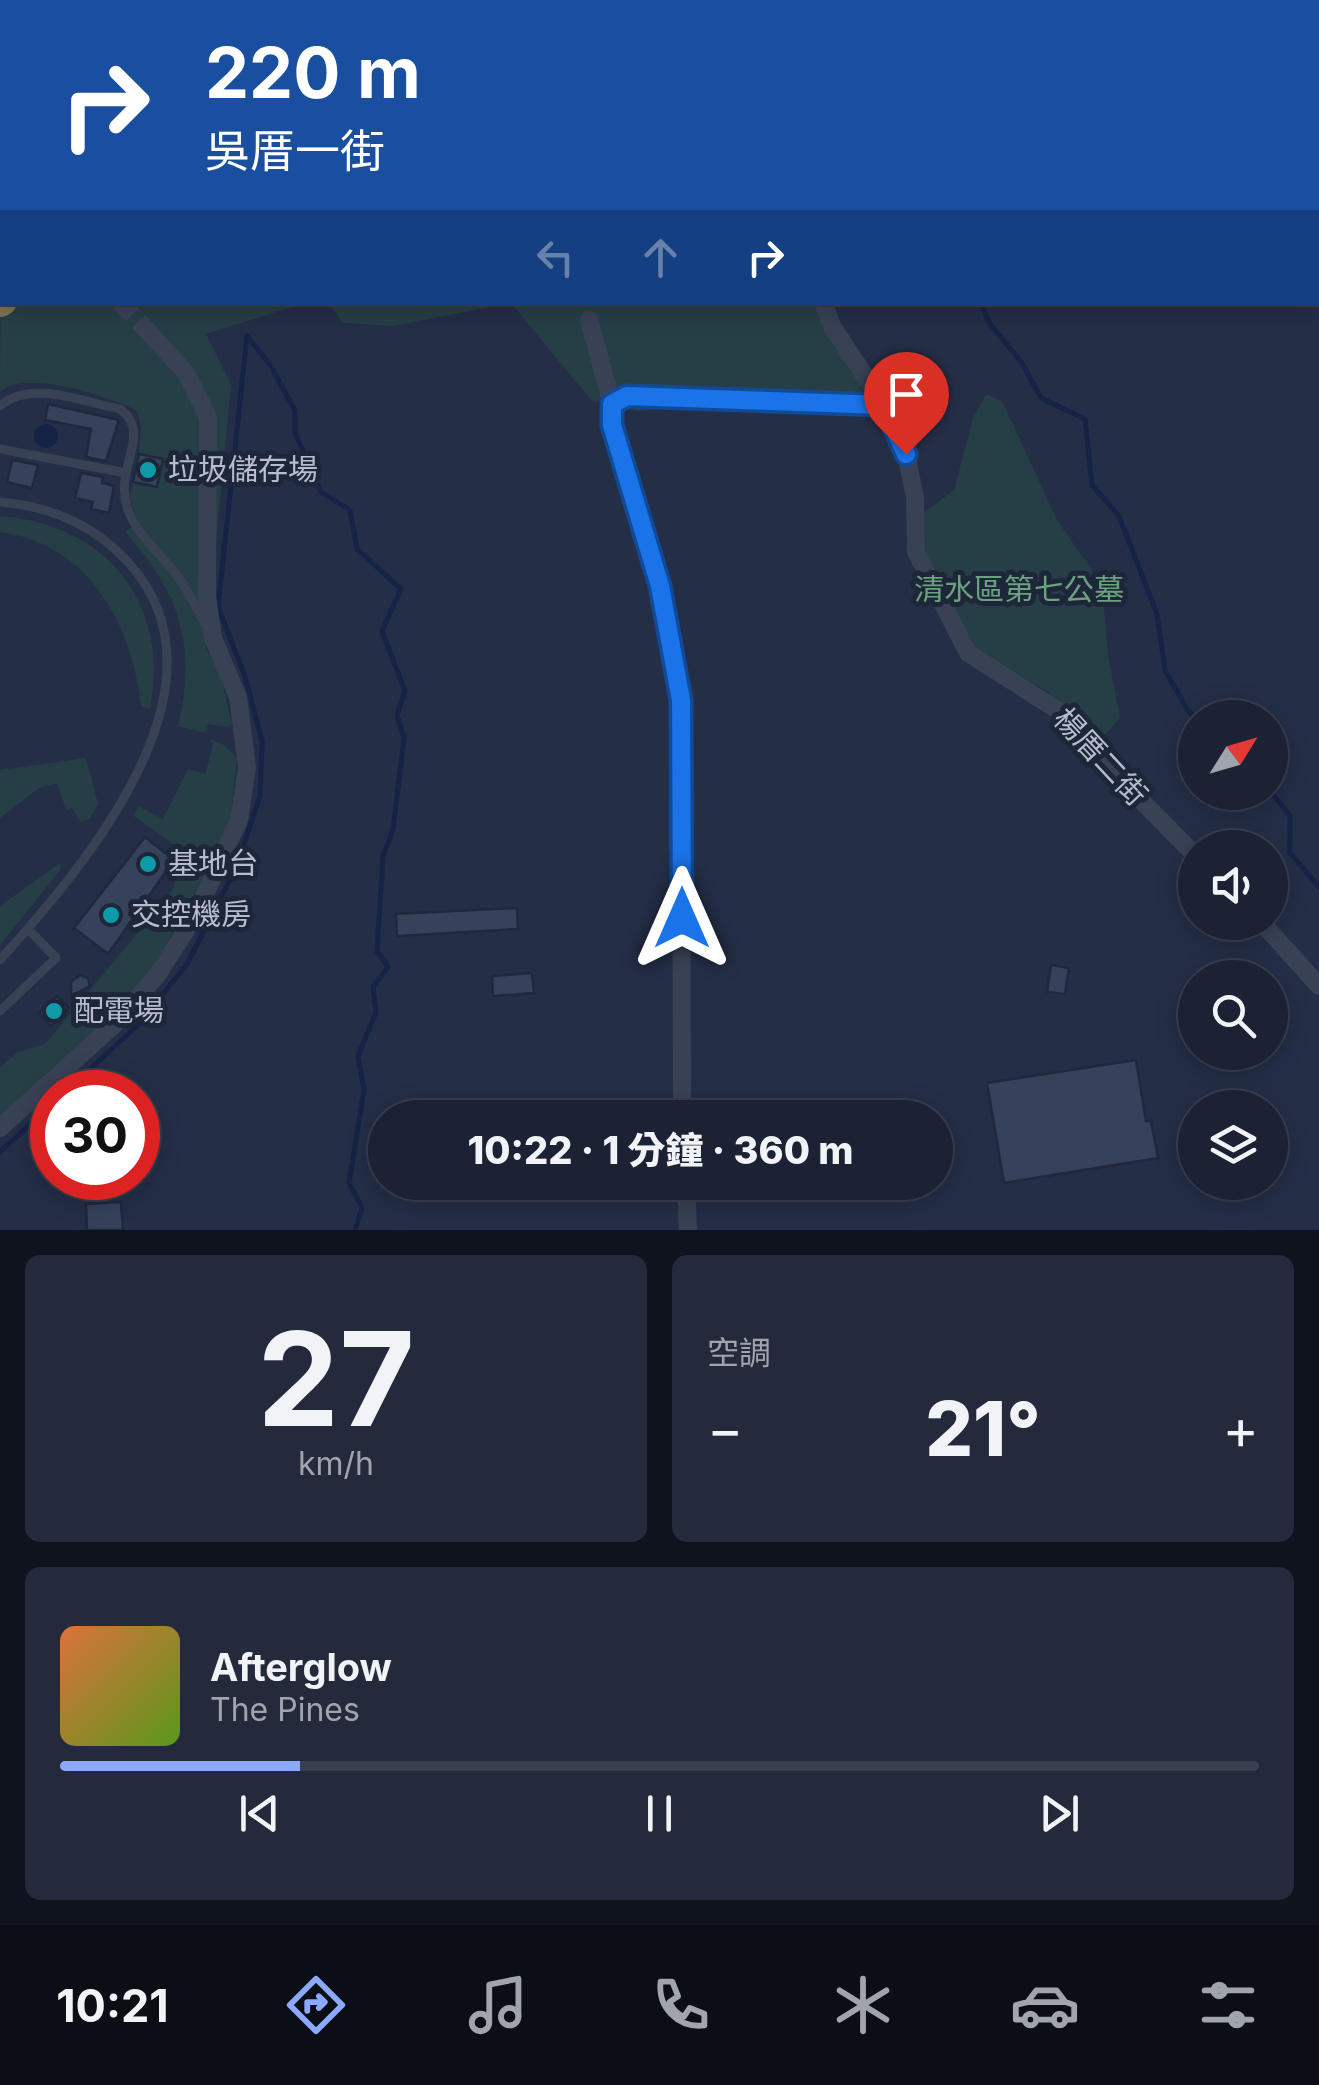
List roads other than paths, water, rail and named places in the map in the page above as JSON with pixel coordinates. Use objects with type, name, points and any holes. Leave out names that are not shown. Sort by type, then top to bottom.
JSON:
[{"type":"street","name":"楊厝二街","points":[[824,305],[832,326],[884,405],[906,454],[915,497],[916,552],[968,653],[1067,716],[1124,783],[1178,838]]},
{"type":"street","points":[[588,320],[612,404],[612,425],[660,586],[681,700],[682,1100]]},
{"type":"street","points":[[0,1128],[118,1021],[158,974],[195,916],[239,820],[247,767],[238,697],[213,638],[207,596],[208,416],[186,373],[144,327]]},
{"type":"street","points":[[612,404],[627,396],[884,405]]},
{"type":"street","points":[[1277,940],[1319,986]]},
{"type":"street","points":[[687,1200],[688,1230]]},
{"type":"lane","points":[[0,406],[13,394],[29,392],[120,409],[130,416],[136,428],[122,491],[128,518],[174,570],[213,638]]},
{"type":"lane","points":[[0,448],[126,472]]},
{"type":"lane","points":[[0,502],[27,504],[72,519],[109,541],[139,574],[155,602],[166,641],[167,692],[152,743],[97,839],[0,960]]},
{"type":"lane","points":[[0,1010],[56,958],[28,928]]},
{"type":"water","points":[[46,424],[58,436],[46,448],[34,436]]},
{"type":"waterway","points":[[981,305],[1041,398],[1085,419],[1092,485],[1119,516],[1157,614],[1165,670],[1182,700]]},
{"type":"waterway","points":[[247,336],[271,366],[295,411],[295,433],[321,492],[350,510],[357,549],[401,589],[382,631],[405,691],[397,715],[404,738],[393,830],[383,856],[377,951],[388,967],[373,987],[376,1012],[358,1056],[364,1090],[349,1183],[362,1208],[355,1230]]},
{"type":"waterway","points":[[89,1070],[139,1024],[187,964],[236,868],[260,796],[262,741],[245,676],[218,607],[247,336]]},
{"type":"waterway","points":[[1285,810],[1290,816],[1290,853],[1319,887]]},
{"type":"waterway","points":[[0,1152],[30,1124]]},
{"type":"tunnel","points":[[123,305],[144,327]]},
{"type":"place","name":"垃圾儲存場","points":[[148,470]]},
{"type":"place","name":"基地台","points":[[148,864]]},
{"type":"place","name":"交控機房","points":[[111,915]]},
{"type":"place","name":"配電場","points":[[54,1011]]},
{"type":"park label","name":"清水區第七公墓","points":[[1019,590]]}]
